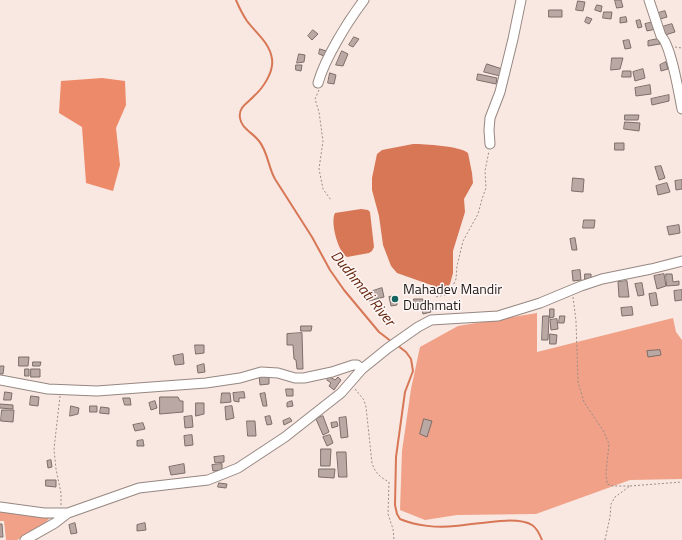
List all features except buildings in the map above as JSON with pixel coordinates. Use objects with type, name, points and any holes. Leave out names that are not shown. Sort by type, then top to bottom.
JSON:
[{"type":"street","points":[[318,83],[324,64],[364,0]]},
{"type":"street","points":[[490,144],[490,118],[504,77],[521,0]]},
{"type":"street","points":[[648,0],[676,76],[682,109]]},
{"type":"street","points":[[0,507],[44,513],[65,513],[139,488],[208,480],[238,468],[285,437],[341,393],[362,369],[388,348],[418,327],[431,320],[498,316],[540,303],[602,279],[682,261]]},
{"type":"street","points":[[0,380],[60,390],[97,391],[206,383],[240,378],[261,372],[278,373],[300,378],[326,374],[353,365],[357,365],[362,369]]},
{"type":"street","points":[[25,540],[55,523],[65,513]]},
{"type":"path","points":[[318,83],[319,91],[315,99],[319,112],[323,141],[319,169],[323,188],[332,200]]},
{"type":"path","points":[[436,297],[448,294],[456,279],[457,266],[463,242],[478,214],[486,188],[485,171],[490,144]]},
{"type":"path","points":[[573,289],[576,321],[578,382],[584,402],[604,432],[609,444],[606,473],[607,484],[613,486],[630,486],[682,482]]},
{"type":"path","points":[[350,383],[364,400],[366,407],[374,470],[389,482],[388,514],[393,529],[394,540]]},
{"type":"path","points":[[60,390],[54,442],[56,469],[65,513]]},
{"type":"path","points":[[605,540],[611,504],[615,497],[630,486]]},
{"type":"shaded area","points":[[102,78],[125,81],[126,105],[116,128],[120,165],[113,191],[86,183],[82,127],[59,113],[61,81]]},
{"type":"shaded area","points":[[413,144],[450,147],[468,153],[473,183],[464,199],[465,212],[453,251],[453,273],[450,284],[445,290],[397,273],[391,266],[383,245],[379,216],[372,190],[372,178],[377,154],[382,150]]},
{"type":"shaded area","points":[[361,209],[368,210],[370,212],[374,247],[369,253],[347,257],[338,243],[334,230],[335,213]]},
{"type":"shaded area","points":[[537,313],[537,352],[673,318],[676,332],[682,340],[682,479],[630,480],[536,514],[457,515],[425,520],[400,510],[402,451],[411,389],[420,347],[458,326]]},
{"type":"shaded area","points":[[0,509],[53,515],[45,523],[17,540],[6,540],[4,521],[0,521]]},
{"type":"waterway","name":"Dudhmati River","points":[[236,0],[247,21],[266,43],[272,59],[270,74],[261,89],[240,111],[241,122],[262,145],[275,179],[312,237],[330,270],[344,290],[379,332],[392,342]]},
{"type":"waterway","name":"Dudhmati River","points":[[397,345],[406,352],[411,359],[413,371],[405,392],[396,457],[395,505],[400,519],[420,525],[441,527],[495,521],[525,522],[534,526],[542,540]]},
{"type":"place","name":"Mahadev Mandir Dudhmati","points":[[395,299]]}]
